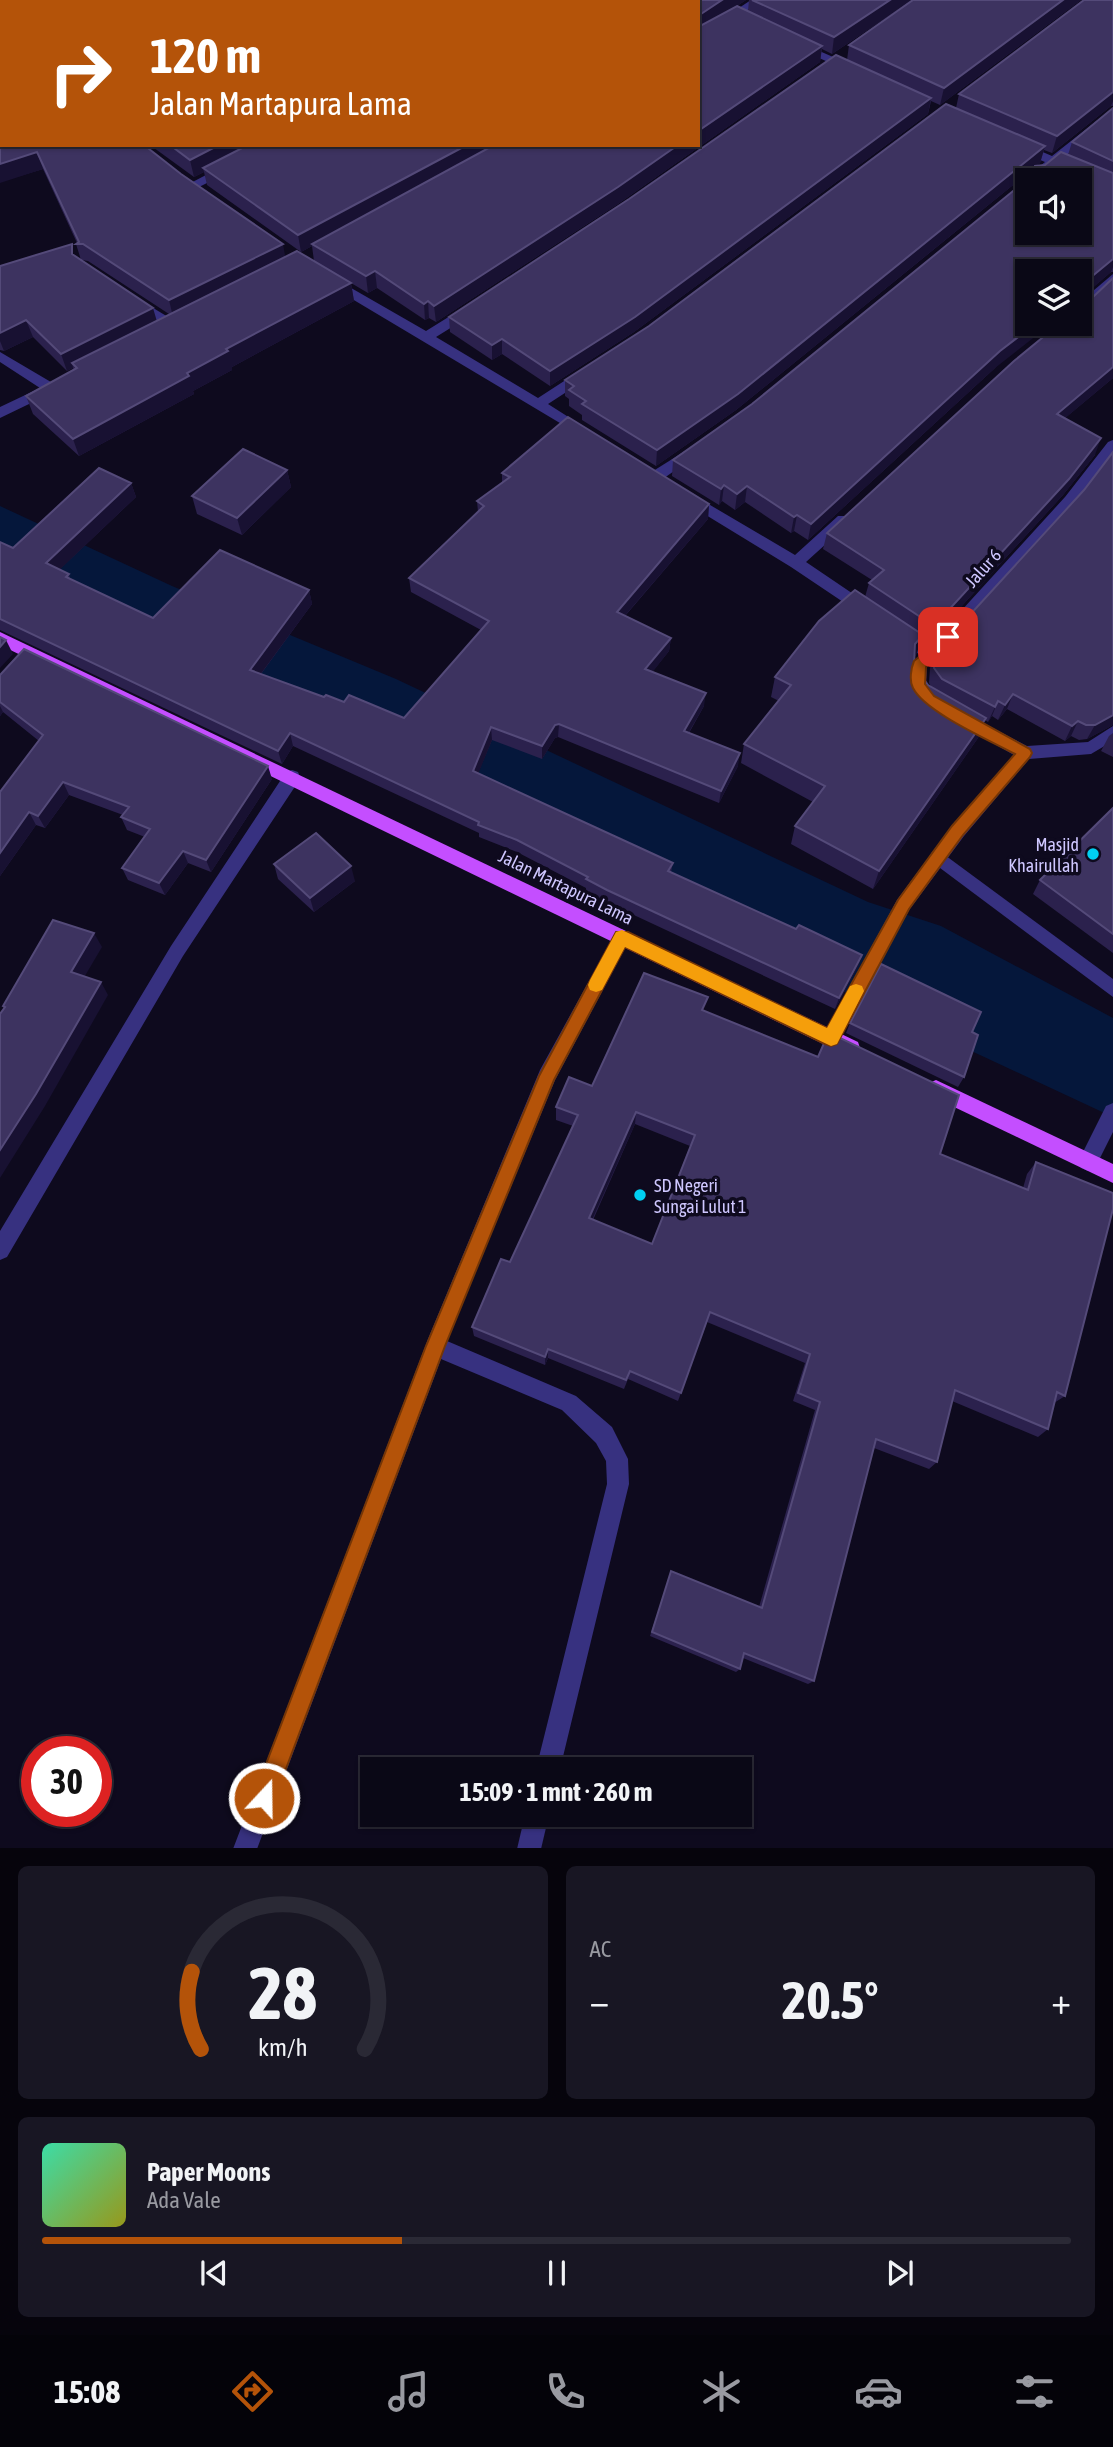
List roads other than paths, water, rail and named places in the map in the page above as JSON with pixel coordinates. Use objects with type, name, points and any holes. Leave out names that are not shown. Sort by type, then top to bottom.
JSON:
[{"type":"main road","name":"Jalan Martapura Lama","points":[[0,638],[23,656],[292,777],[867,1056]]},
{"type":"main road","points":[[916,1080],[1113,1174]]},
{"type":"street","points":[[700,39],[758,0]]},
{"type":"street","points":[[734,16],[747,22]]},
{"type":"street","points":[[785,39],[841,58],[859,73]]},
{"type":"street","points":[[822,71],[841,58]]},
{"type":"street","points":[[1045,168],[1113,111]]},
{"type":"street","points":[[1004,140],[1113,187]]},
{"type":"street","points":[[191,186],[238,163]]},
{"type":"street","points":[[323,275],[597,440]]},
{"type":"street","points":[[1092,298],[1113,278]]},
{"type":"street","points":[[128,296],[173,326]]},
{"type":"street","points":[[426,337],[480,304]]},
{"type":"street","points":[[0,356],[57,385],[0,413]]},
{"type":"street","points":[[539,403],[596,367]]},
{"type":"street","name":"Jalur 6","points":[[1025,753],[935,703],[918,685],[919,665],[948,637],[1070,500],[1113,445]]},
{"type":"street","points":[[699,446],[661,480],[796,563],[929,653]]},
{"type":"street","points":[[796,563],[852,512]]},
{"type":"street","points":[[831,1038],[903,905],[938,857],[1025,753],[1091,748],[1113,732]]},
{"type":"street","points":[[0,1250],[177,951],[292,777]]},
{"type":"street","points":[[938,857],[1113,989]]},
{"type":"street","points":[[245,1848],[435,1346],[547,1076],[622,937]]},
{"type":"street","points":[[1088,1163],[1111,1116]]},
{"type":"street","points":[[435,1346],[569,1403],[604,1435],[617,1459],[618,1484],[551,1757]]},
{"type":"street","points":[[529,1848],[534,1827]]},
{"type":"water","points":[[0,506],[172,586],[396,679],[868,902],[941,926],[1113,1018],[1113,1117],[0,598]]},
{"type":"place","name":"Masjid Khairullah","points":[[1093,854]]},
{"type":"place","name":"SD Negeri Sungai Lulut 1","points":[[640,1195]]}]
